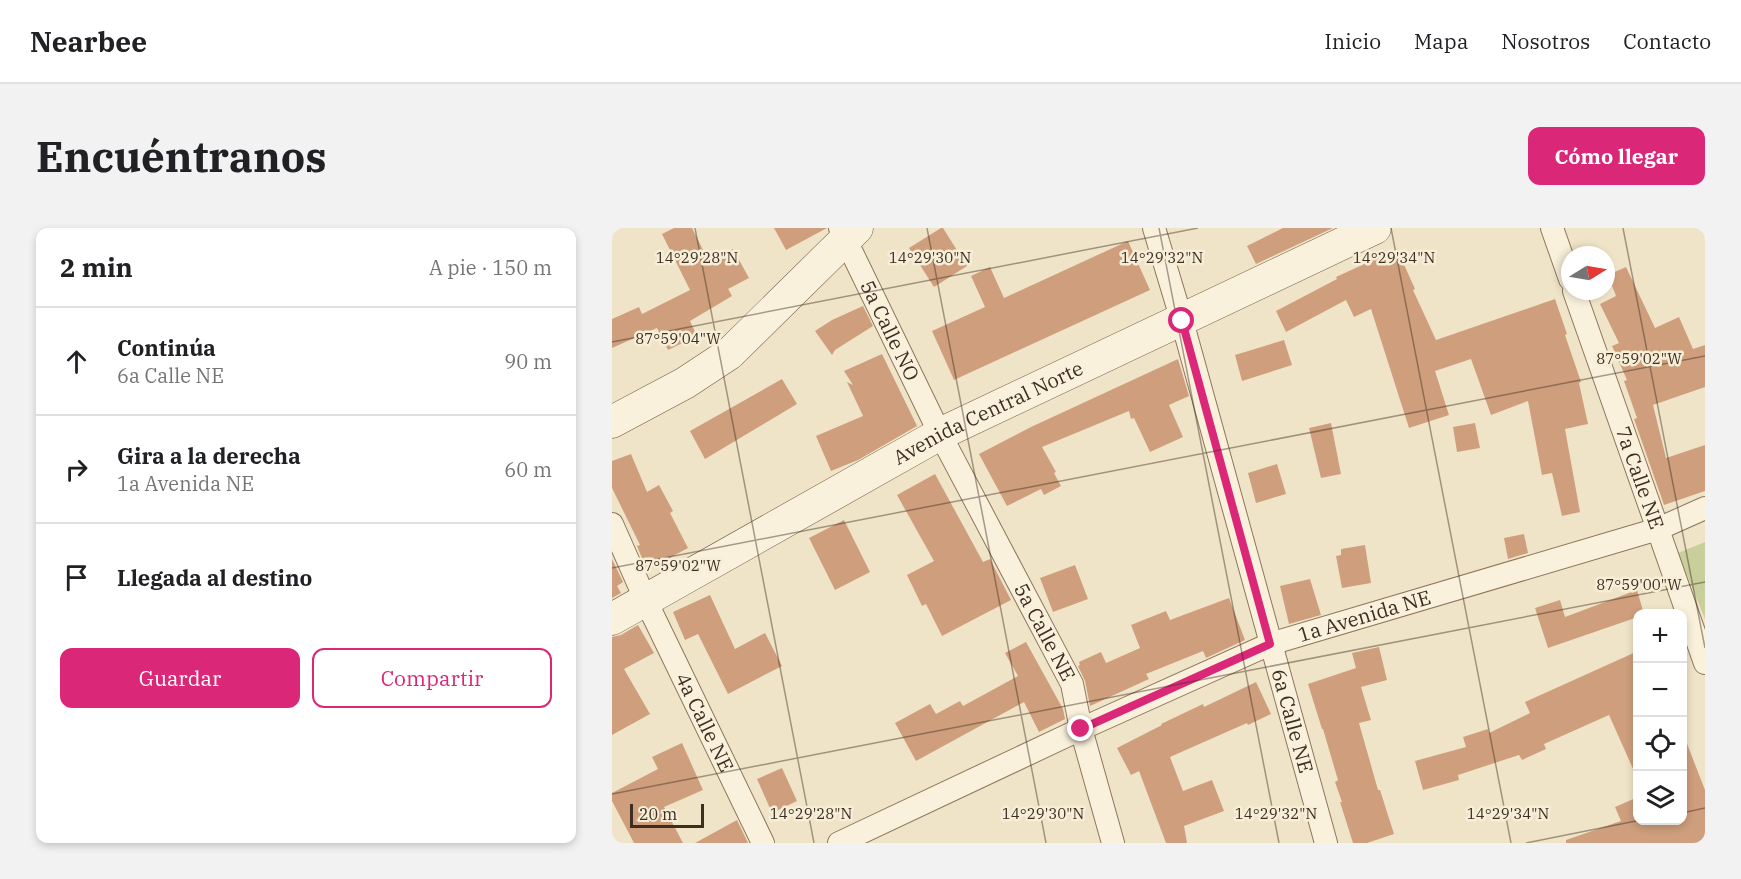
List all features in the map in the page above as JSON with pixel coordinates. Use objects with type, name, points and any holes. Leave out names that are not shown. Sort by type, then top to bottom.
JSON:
[{"type":"street","name":"6a Calle NE","points":[[1154,228],[1182,321],[1326,843]]},
{"type":"street","name":"Avenida Central Norte","points":[[612,620],[940,434],[1375,228]]},
{"type":"street","points":[[1552,228],[1561,254]]},
{"type":"street","points":[[612,422],[685,383],[729,354],[848,232]]},
{"type":"street","name":"5a Calle NO","points":[[848,232],[940,434]]},
{"type":"street","name":"7a Calle NE","points":[[1577,300],[1705,663]]},
{"type":"street","name":"5a Calle NE","points":[[940,434],[1072,684],[1081,729],[1113,843]]},
{"type":"street","name":"1a Avenida NE","points":[[839,843],[1081,729],[1270,644],[1658,529],[1705,508]]},
{"type":"street","name":"4a Calle NE","points":[[612,524],[646,601],[763,843]]},
{"type":"green space","points":[[1705,542],[1705,619],[1678,553]]},
{"type":"building","points":[[674,228],[692,228],[709,262],[733,249],[749,278],[728,289],[732,296],[690,321],[697,336],[668,350],[657,328],[612,348],[612,319],[639,307],[642,314],[690,290],[662,234]]},
{"type":"building","points":[[774,228],[827,228],[786,250]]},
{"type":"building","points":[[941,228],[967,266],[934,287],[909,248]]},
{"type":"building","points":[[1283,228],[1333,228],[1256,264],[1247,246]]},
{"type":"building","points":[[1128,241],[1150,290],[954,380],[932,331],[985,307],[971,276],[990,267],[1004,298]]},
{"type":"building","points":[[1397,249],[1436,340],[1555,299],[1581,382],[1579,383],[1588,424],[1565,429],[1580,512],[1562,516],[1552,473],[1542,475],[1528,401],[1491,415],[1471,359],[1435,371],[1449,415],[1409,428],[1371,309],[1354,317],[1346,300],[1286,332],[1276,311],[1337,279],[1336,277]]},
{"type":"building","points":[[1626,267],[1655,328],[1679,317],[1693,349],[1705,345],[1705,387],[1653,405],[1666,458],[1705,445],[1705,491],[1664,505],[1634,419],[1637,418],[1624,381],[1627,380],[1612,346],[1619,343],[1600,304],[1608,300],[1615,300],[1615,272]]},
{"type":"building","points":[[863,306],[873,326],[835,350],[832,355],[815,331],[832,320]]},
{"type":"building","points":[[1284,340],[1292,365],[1242,381],[1235,355]]},
{"type":"building","points":[[882,354],[917,426],[858,460],[831,471],[816,436],[863,416],[847,382],[853,385],[844,371]]},
{"type":"building","points":[[1178,359],[1189,396],[1169,405],[1183,437],[1150,452],[1134,418],[1131,419],[1129,411],[1042,447],[1061,486],[1044,495],[1041,489],[1007,506],[979,454],[1031,427]]},
{"type":"building","points":[[782,379],[797,404],[705,459],[690,431]]},
{"type":"building","points":[[1331,423],[1341,474],[1321,478],[1309,428]]},
{"type":"building","points":[[1475,423],[1480,448],[1457,452],[1453,427]]},
{"type":"building","points":[[631,454],[647,492],[659,485],[673,511],[670,513],[688,548],[647,570],[637,546],[640,545],[612,488],[612,461]]},
{"type":"building","points":[[1277,464],[1286,494],[1256,503],[1248,473]]},
{"type":"building","points":[[935,474],[983,562],[990,559],[1011,600],[942,636],[926,604],[922,606],[907,575],[934,561],[897,495]]},
{"type":"building","points":[[844,520],[870,572],[835,590],[809,538]]},
{"type":"building","points":[[1524,534],[1528,553],[1508,559],[1504,538]]},
{"type":"building","points":[[1365,545],[1371,583],[1342,588],[1336,556],[1341,555],[1341,549]]},
{"type":"building","points":[[612,559],[623,582],[617,586],[621,593],[612,598]]},
{"type":"building","points":[[1075,565],[1088,599],[1053,612],[1040,578]]},
{"type":"building","points":[[1310,579],[1321,615],[1289,624],[1280,586]]},
{"type":"building","points":[[1637,590],[1643,609],[1633,609],[1633,619],[1548,648],[1535,608],[1560,600],[1565,617]]},
{"type":"building","points":[[710,595],[735,649],[765,633],[782,666],[728,694],[698,634],[685,640],[673,612]]},
{"type":"building","points":[[1229,598],[1245,640],[1206,658],[1203,651],[1146,674],[1149,679],[1090,706],[1085,681],[1078,666],[1079,662],[1101,652],[1106,663],[1140,648],[1131,625],[1166,611],[1170,620]]},
{"type":"building","points":[[638,625],[654,653],[624,669],[650,714],[612,735],[612,637],[621,635]]},
{"type":"building","points":[[1026,642],[1063,709],[1065,719],[1039,732],[1024,702],[916,761],[895,723],[930,704],[936,714],[960,701],[963,706],[1018,676],[1005,653]]},
{"type":"building","points":[[1379,647],[1387,680],[1361,687],[1371,720],[1359,723],[1378,790],[1380,790],[1394,834],[1367,843],[1353,843],[1335,782],[1338,780],[1308,684],[1356,668],[1352,653]]},
{"type":"building","points":[[1633,653],[1633,769],[1609,715],[1544,744],[1546,749],[1522,760],[1519,755],[1458,775],[1459,780],[1423,790],[1415,761],[1466,747],[1463,737],[1488,729],[1489,733],[1530,713],[1525,702]]},
{"type":"building","points":[[1256,682],[1271,714],[1170,757],[1183,791],[1212,780],[1224,811],[1184,826],[1187,843],[1166,843],[1139,771],[1131,775],[1117,748],[1203,704],[1204,707]]},
{"type":"building","points":[[682,743],[703,790],[664,807],[683,843],[634,843],[612,801],[612,793],[658,769],[652,757]]},
{"type":"building","points":[[1687,744],[1705,790],[1705,843],[1566,843],[1566,840],[1621,821],[1615,807],[1633,799],[1633,825],[1687,825]]},
{"type":"building","points":[[782,768],[797,801],[772,813],[757,779]]},
{"type":"building","points":[[737,820],[748,843],[695,843]]},
{"type":"route","points":[[1081,729],[1270,644],[1182,321]]}]
